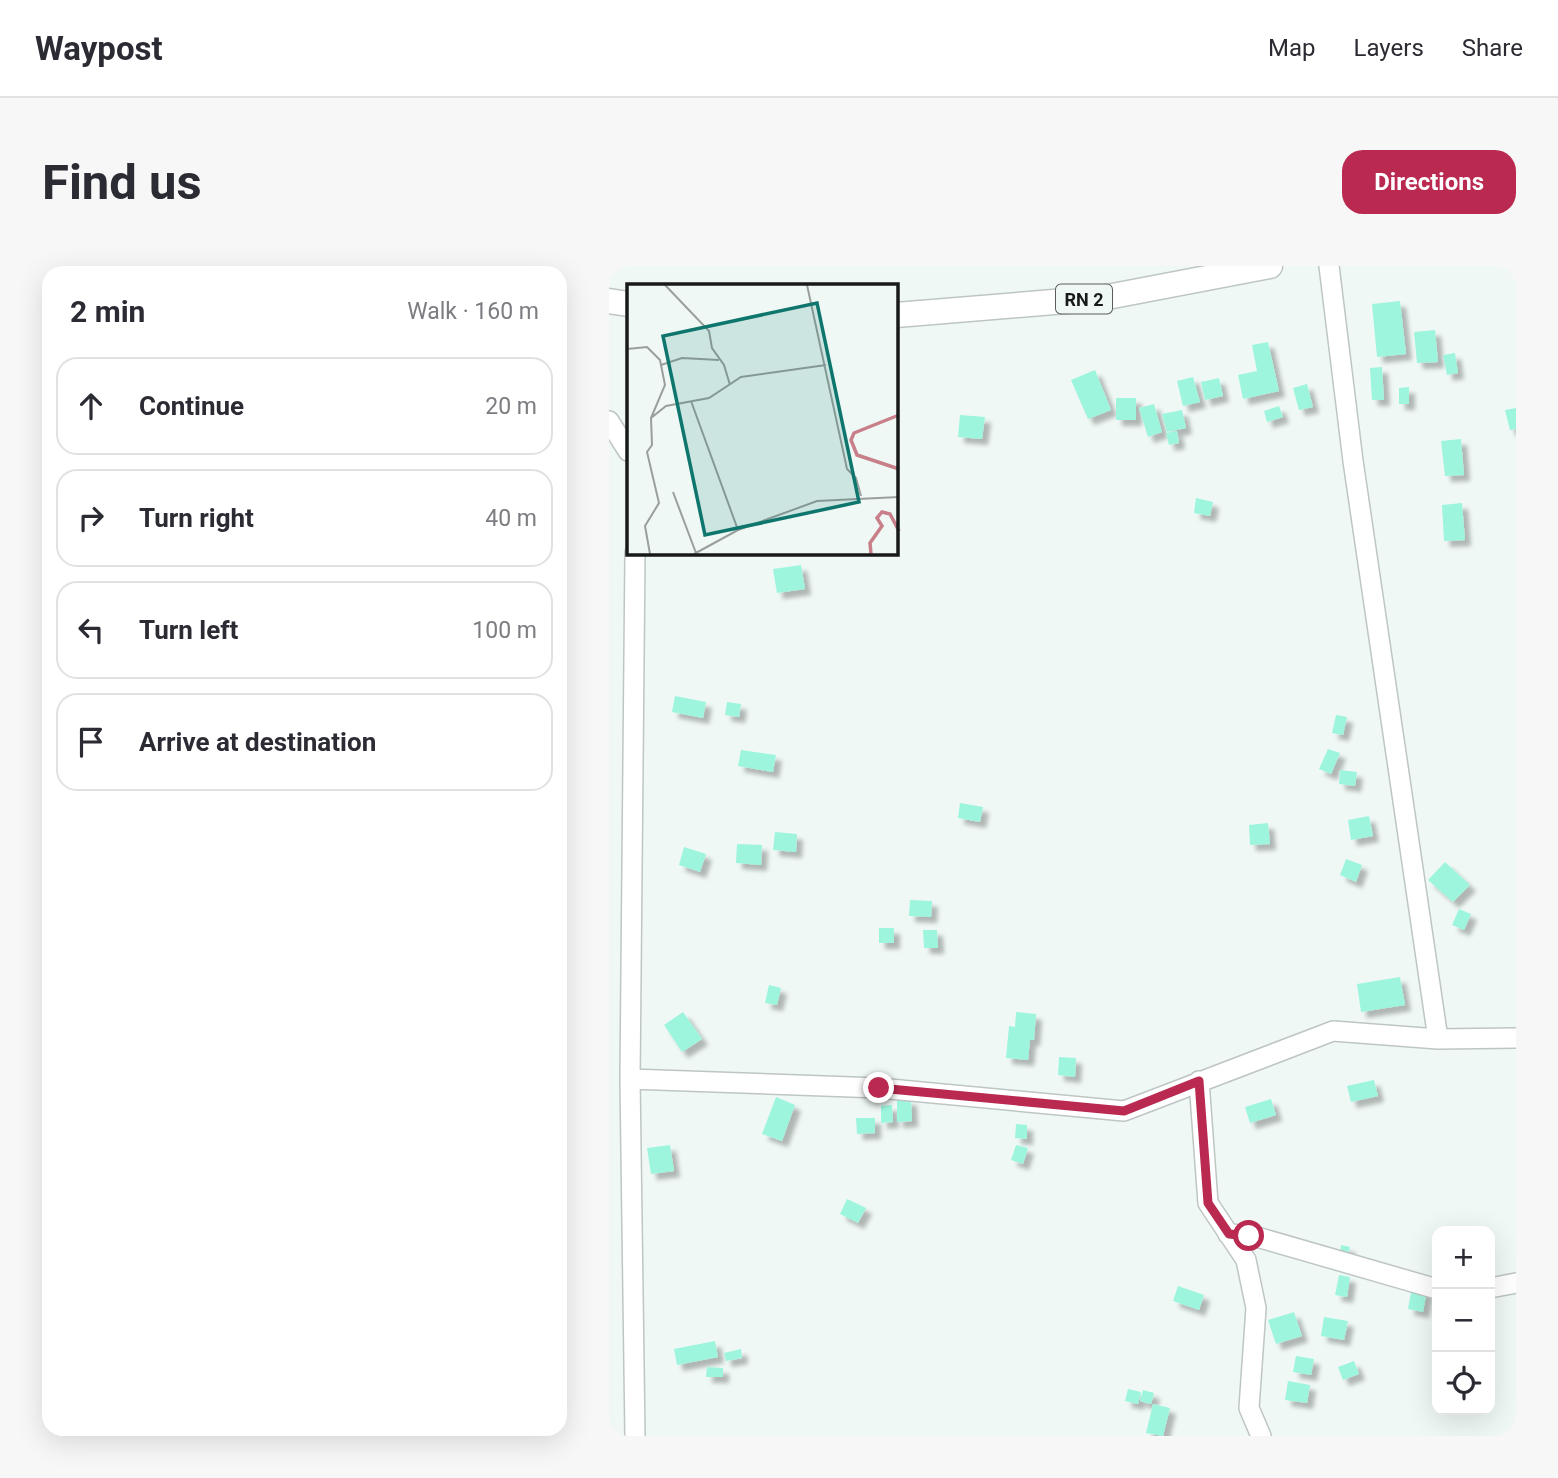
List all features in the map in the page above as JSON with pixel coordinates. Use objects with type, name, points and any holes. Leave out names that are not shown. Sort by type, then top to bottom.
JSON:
[{"type":"main road","name":"RN 2","points":[[898,315],[1102,298],[1270,266]]},
{"type":"main road","points":[[609,301],[627,304]]},
{"type":"street","points":[[1329,266],[1355,475],[1438,1039]]},
{"type":"street","points":[[609,421],[627,449]]},
{"type":"street","points":[[635,555],[630,1079],[635,1436]]},
{"type":"street","points":[[630,1079],[879,1088],[1124,1111],[1333,1031],[1438,1039],[1516,1038]]},
{"type":"street","points":[[1199,1081],[1208,1203],[1246,1260],[1256,1308],[1249,1408],[1261,1436]]},
{"type":"street","points":[[1229,1234],[1249,1236],[1432,1288]]},
{"type":"street","points":[[1495,1287],[1516,1283]]},
{"type":"building","points":[[1400,301],[1406,354],[1377,357],[1372,304]]},
{"type":"building","points":[[1435,330],[1438,362],[1417,363],[1414,332]]},
{"type":"building","points":[[1268,342],[1279,391],[1243,399],[1238,375],[1257,371],[1252,345]]},
{"type":"building","points":[[1455,353],[1458,373],[1447,375],[1443,355]]},
{"type":"building","points":[[1382,367],[1384,400],[1372,400],[1370,368]]},
{"type":"building","points":[[1095,370],[1111,410],[1088,419],[1071,380]]},
{"type":"building","points":[[1193,377],[1200,402],[1183,406],[1177,381]]},
{"type":"building","points":[[1219,378],[1223,396],[1205,400],[1201,382]]},
{"type":"building","points":[[1307,384],[1313,407],[1299,410],[1293,388]]},
{"type":"building","points":[[1409,387],[1409,404],[1399,404],[1399,388]]},
{"type":"building","points":[[1116,398],[1136,398],[1136,420],[1116,420]]},
{"type":"building","points":[[1154,404],[1162,432],[1148,437],[1139,408]]},
{"type":"building","points":[[1279,406],[1283,417],[1267,422],[1264,411]]},
{"type":"building","points":[[1516,408],[1516,429],[1510,430],[1505,410]]},
{"type":"building","points":[[1182,410],[1186,428],[1167,432],[1162,414]]},
{"type":"building","points":[[960,415],[985,417],[982,439],[958,437]]},
{"type":"building","points":[[1177,431],[1179,443],[1169,445],[1166,433]]},
{"type":"building","points":[[1461,439],[1464,475],[1445,476],[1441,441]]},
{"type":"building","points":[[1196,498],[1213,502],[1210,516],[1194,513]]},
{"type":"building","points":[[1462,503],[1465,540],[1444,541],[1442,505]]},
{"type":"building","points":[[801,565],[805,589],[777,593],[773,569]]},
{"type":"building","points":[[675,696],[706,702],[703,718],[672,712]]},
{"type":"building","points":[[727,702],[741,704],[739,717],[725,715]]},
{"type":"building","points":[[1336,715],[1347,717],[1343,735],[1332,733]]},
{"type":"building","points":[[1328,749],[1340,753],[1331,774],[1319,769]]},
{"type":"building","points":[[741,750],[776,755],[773,772],[738,766]]},
{"type":"building","points":[[1340,770],[1357,772],[1355,786],[1339,784]]},
{"type":"building","points":[[960,803],[983,807],[980,822],[958,818]]},
{"type":"building","points":[[1369,816],[1373,836],[1351,840],[1348,820]]},
{"type":"building","points":[[1268,823],[1270,844],[1250,845],[1249,825]]},
{"type":"building","points":[[775,832],[797,834],[796,852],[773,850]]},
{"type":"building","points":[[737,844],[762,845],[761,865],[736,863]]},
{"type":"building","points":[[684,847],[706,854],[700,872],[679,865]]},
{"type":"building","points":[[1346,859],[1362,865],[1356,882],[1340,875]]},
{"type":"building","points":[[1445,862],[1470,885],[1453,902],[1428,880]]},
{"type":"building","points":[[910,900],[932,901],[931,917],[909,916]]},
{"type":"building","points":[[1459,909],[1471,914],[1464,930],[1452,925]]},
{"type":"building","points":[[879,928],[894,928],[894,943],[879,943]]},
{"type":"building","points":[[923,930],[937,930],[938,948],[924,948]]},
{"type":"building","points":[[1400,977],[1405,1005],[1361,1012],[1357,984]]},
{"type":"building","points":[[769,985],[781,988],[777,1005],[765,1003]]},
{"type":"building","points":[[683,1012],[702,1039],[682,1052],[664,1025]]},
{"type":"building","points":[[1016,1012],[1036,1014],[1034,1040],[1030,1040],[1028,1060],[1006,1058],[1009,1026],[1015,1027]]},
{"type":"building","points":[[1059,1057],[1076,1058],[1075,1077],[1058,1075]]},
{"type":"building","points":[[1374,1080],[1378,1096],[1351,1102],[1347,1086]]},
{"type":"building","points":[[776,1097],[795,1105],[782,1141],[762,1134]]},
{"type":"building","points":[[911,1099],[912,1121],[897,1122],[897,1100]]},
{"type":"building","points":[[1271,1099],[1276,1115],[1250,1123],[1245,1107]]},
{"type":"building","points":[[892,1105],[893,1122],[881,1123],[881,1106]]},
{"type":"building","points":[[856,1118],[875,1118],[875,1133],[857,1134]]},
{"type":"building","points":[[1016,1124],[1027,1125],[1027,1139],[1015,1138]]},
{"type":"building","points":[[670,1145],[674,1171],[651,1174],[647,1148]]},
{"type":"building","points":[[1016,1145],[1028,1148],[1023,1164],[1011,1160]]},
{"type":"building","points":[[847,1199],[866,1208],[858,1223],[840,1214]]},
{"type":"building","points":[[1341,1245],[1350,1247],[1347,1259],[1339,1258]]},
{"type":"building","points":[[1339,1275],[1350,1277],[1347,1297],[1335,1295]]},
{"type":"building","points":[[1178,1286],[1204,1295],[1199,1310],[1173,1301]]},
{"type":"building","points":[[1412,1287],[1427,1290],[1423,1312],[1408,1309]]},
{"type":"building","points":[[1294,1312],[1302,1336],[1276,1344],[1268,1320]]},
{"type":"building","points":[[1324,1317],[1348,1321],[1344,1340],[1321,1336]]},
{"type":"building","points":[[715,1341],[718,1357],[677,1365],[674,1349]]},
{"type":"building","points":[[741,1349],[742,1358],[726,1361],[724,1353]]},
{"type":"building","points":[[1296,1356],[1314,1359],[1311,1375],[1293,1372]]},
{"type":"building","points":[[1354,1361],[1359,1374],[1343,1380],[1338,1367]]},
{"type":"building","points":[[707,1367],[723,1368],[723,1377],[706,1377]]},
{"type":"building","points":[[1288,1381],[1310,1385],[1307,1403],[1285,1400]]},
{"type":"building","points":[[1128,1389],[1141,1392],[1138,1404],[1125,1401]]},
{"type":"building","points":[[1143,1390],[1154,1393],[1151,1404],[1140,1401]]},
{"type":"building","points":[[1153,1404],[1170,1408],[1163,1436],[1146,1433]]},
{"type":"route","points":[[879,1088],[1124,1111],[1199,1081],[1208,1203],[1229,1234],[1249,1236]]}]
